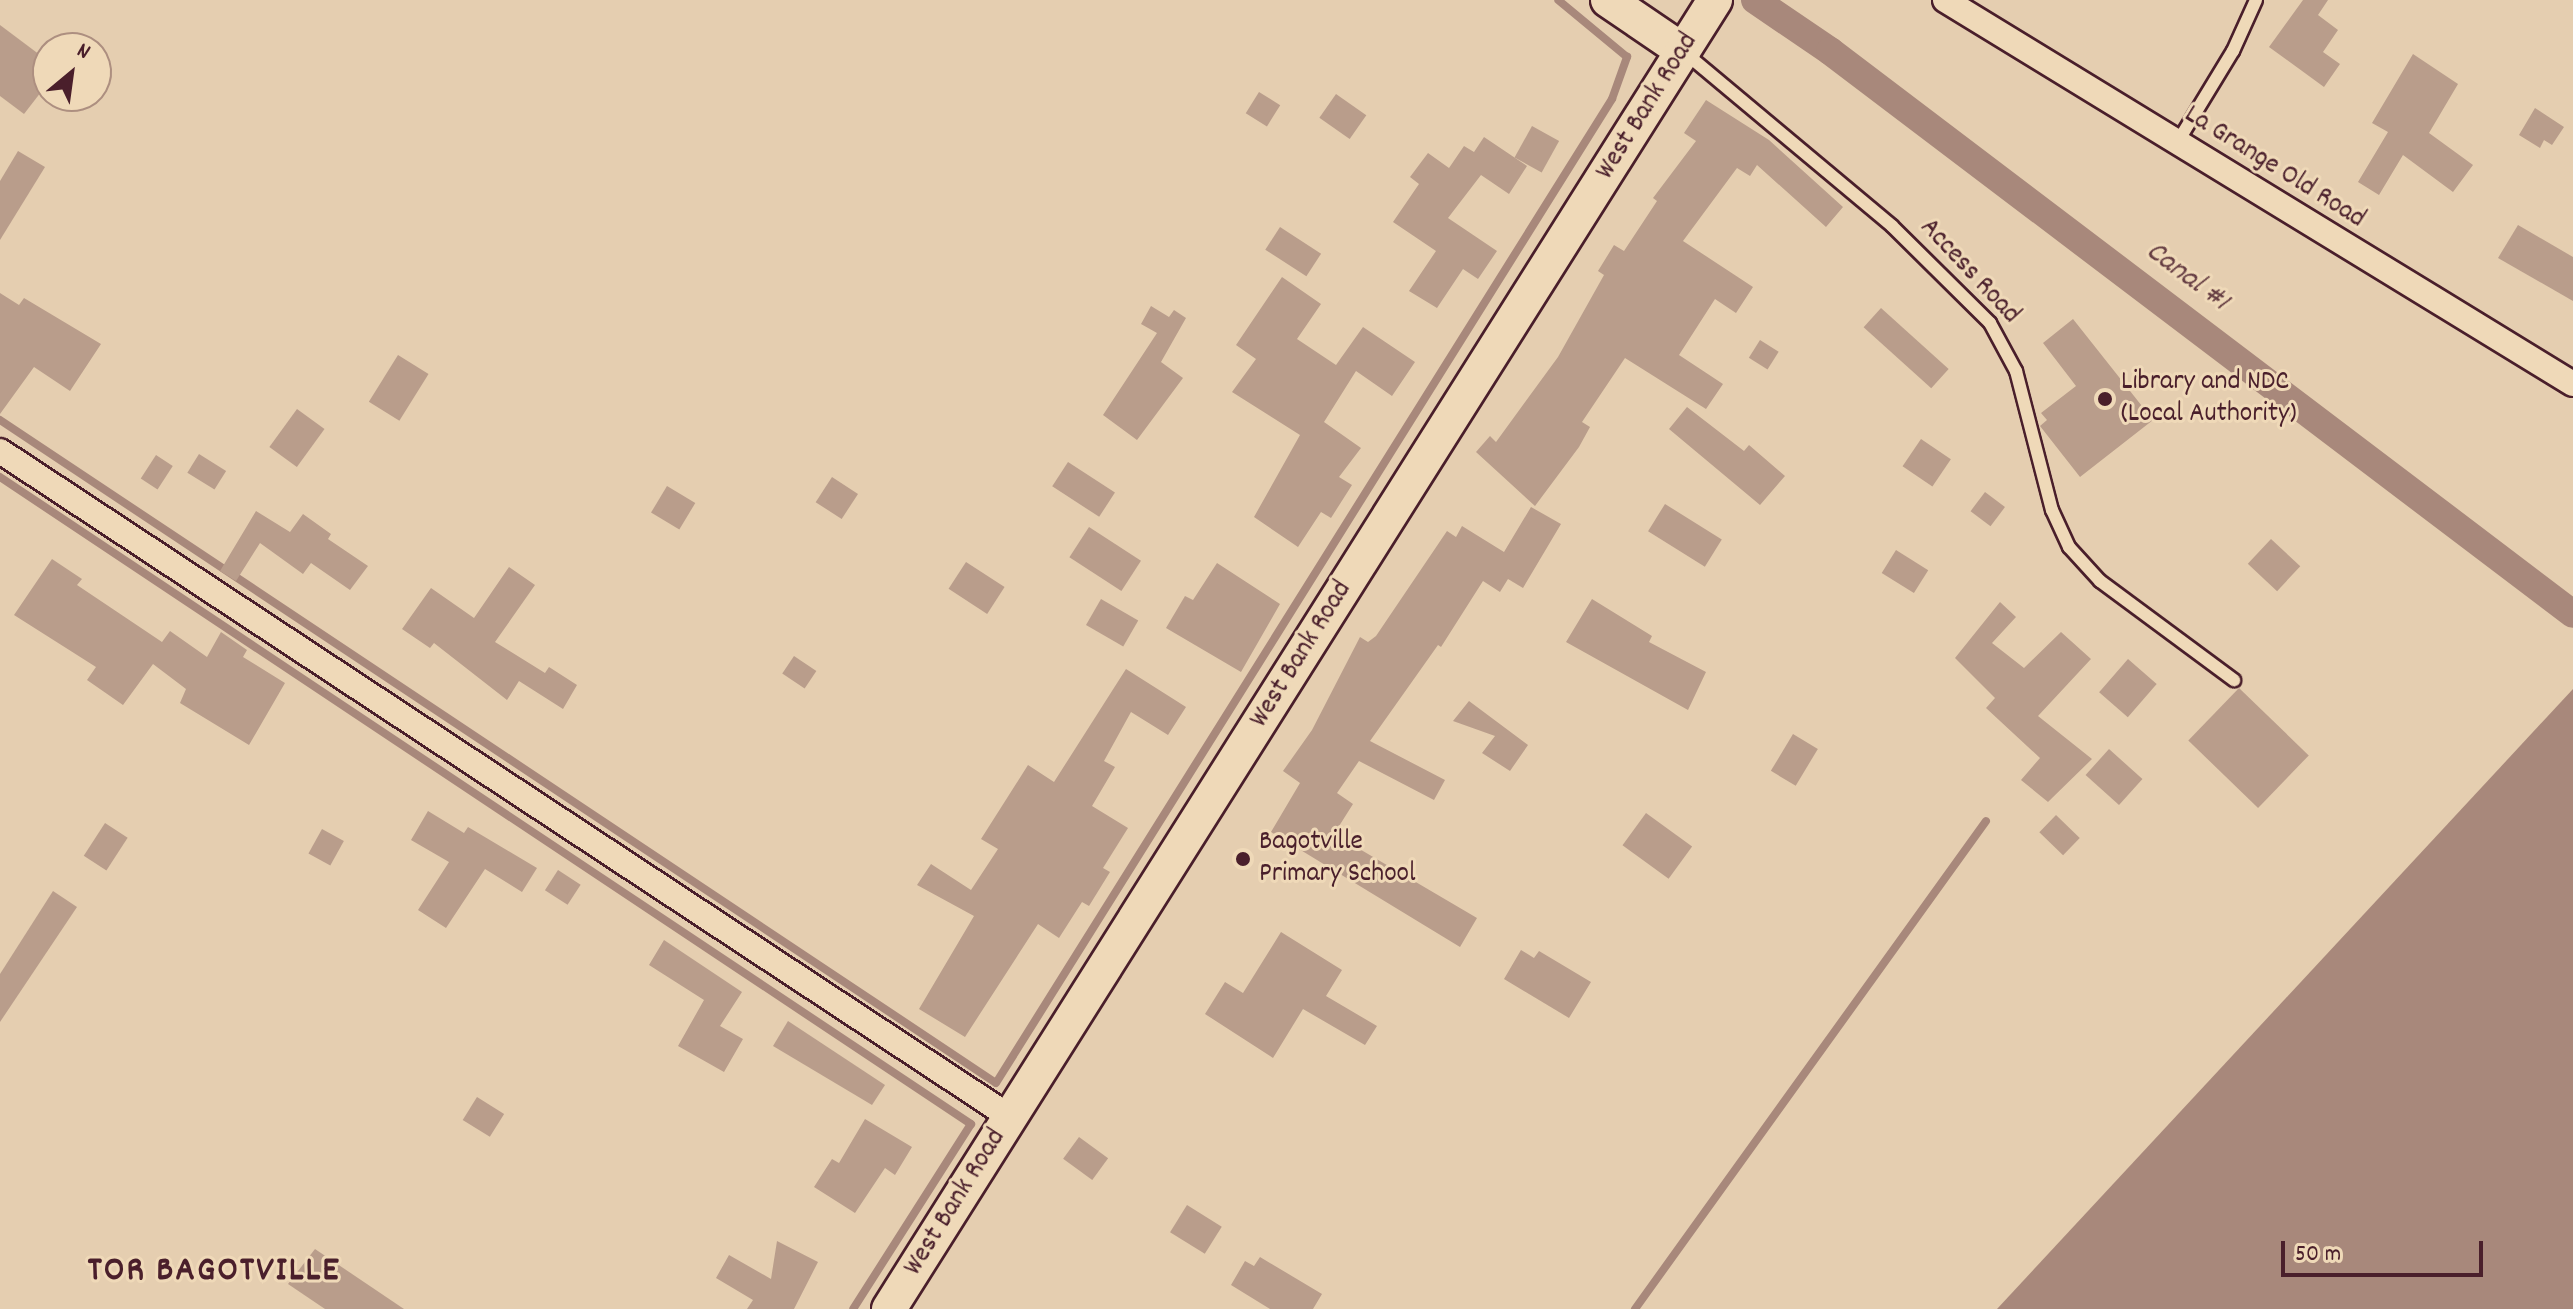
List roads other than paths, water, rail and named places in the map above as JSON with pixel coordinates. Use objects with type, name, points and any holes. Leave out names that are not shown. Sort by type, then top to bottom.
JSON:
[{"type":"street","points":[[1608,0],[1683,51]]},
{"type":"street","name":"La Grange Old Road","points":[[1945,0],[2573,384]]},
{"type":"street","name":"West Bank Road","points":[[889,1309],[1708,10]]},
{"type":"street","points":[[0,451],[1010,1117]]},
{"type":"lane","points":[[2177,143],[2233,51],[2256,0]]},
{"type":"lane","name":"Access Road","points":[[1683,51],[1892,226],[1990,323],[2016,371],[2052,510],[2069,547],[2100,581],[2234,680]]},
{"type":"waterway","points":[[0,420],[996,1083],[1612,99],[1627,57],[1558,0]]},
{"type":"waterway","name":"Canal #1","points":[[1755,0],[1830,51],[2573,614]]},
{"type":"waterway","points":[[0,477],[971,1124],[853,1309]]},
{"type":"waterway","points":[[1635,1309],[1986,821]]},
{"type":"place","name":"Library and NDC (Local Authority)","points":[[2105,399]]},
{"type":"place","name":"Bagotville Primary School","points":[[1243,859]]},
{"type":"district","name":"TOR BAGOTVILLE","points":[[214,1273]]}]
